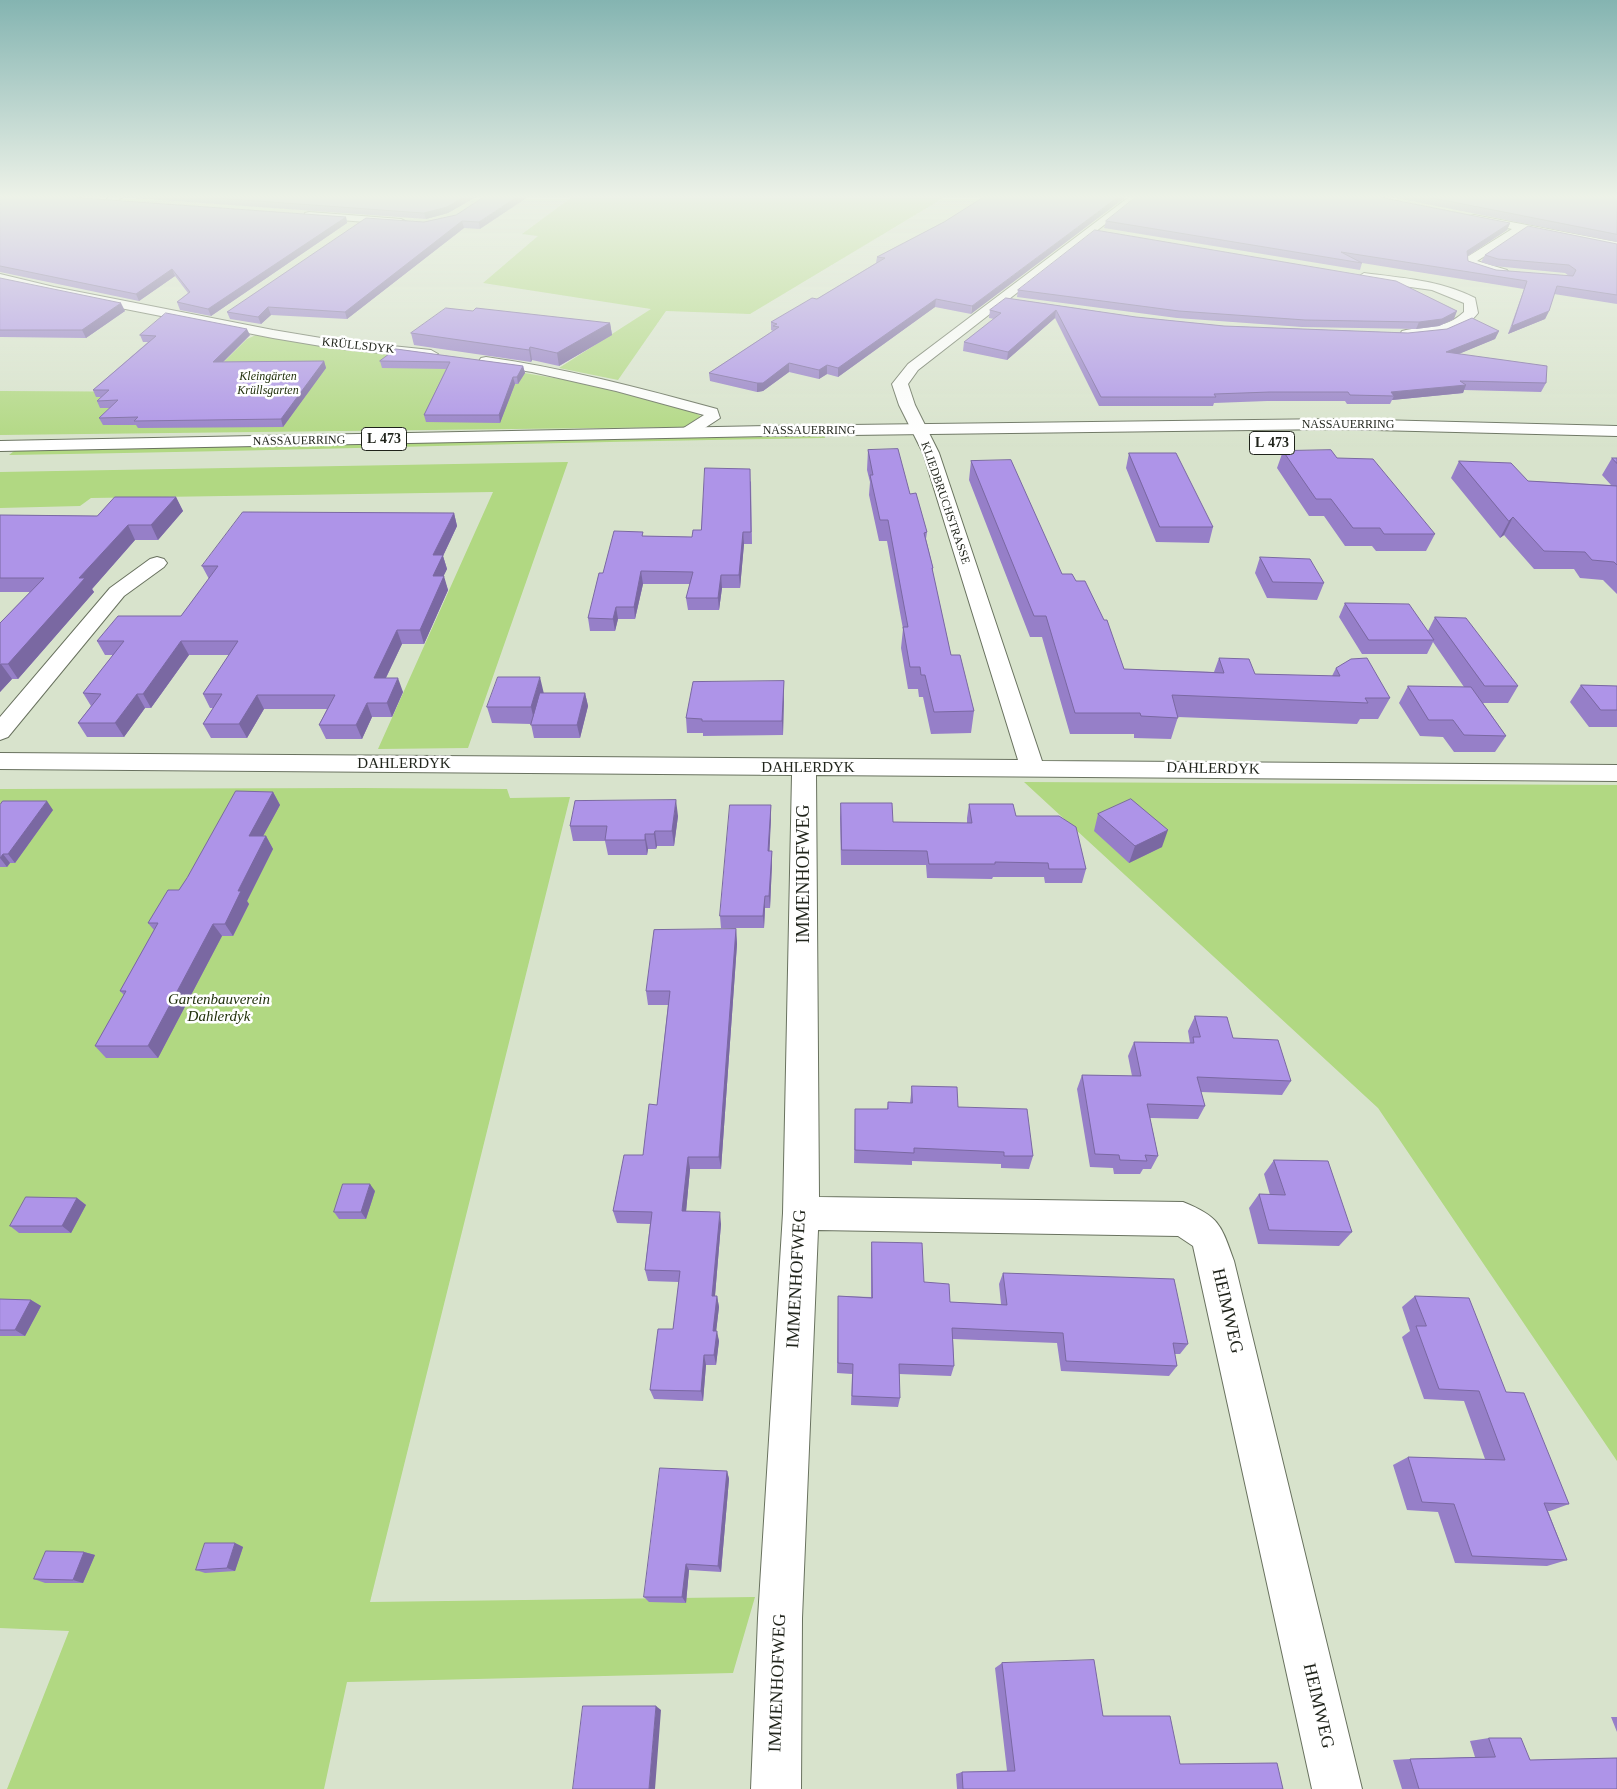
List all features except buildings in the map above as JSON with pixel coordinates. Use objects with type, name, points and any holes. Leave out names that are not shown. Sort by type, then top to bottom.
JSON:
[{"type":"street","name":"KRÜLLSDYK","points":[[10,280],[54,291],[273,334],[333,344],[442,355]]},
{"type":"street","name":"KLIEDBRUCHSTRASSE","points":[[1028,280],[913,367],[900,384],[923,437],[1032,767]]},
{"type":"street","points":[[1386,280],[1459,294],[1470,301],[1471,313],[1462,323],[1444,330],[1396,334]]},
{"type":"street","points":[[1003,300],[1021,303]]},
{"type":"street","points":[[214,322],[229,312]]},
{"type":"street","points":[[470,359],[532,368],[618,387],[711,412],[712,418],[688,432]]},
{"type":"street","name":"NASSAUERRING","points":[[0,458],[923,437],[1335,424],[1617,431]]},
{"type":"street","name":"NASSAUERRING","points":[[0,446],[688,432],[1150,443]]},
{"type":"street","points":[[1419,442],[1510,442],[1617,447]]},
{"type":"street","points":[[0,732],[117,592],[157,563]]},
{"type":"street","name":"DAHLERDYK","points":[[0,761],[804,768],[1032,767],[1617,773]]},
{"type":"street","name":"IMMENHOFWEG","points":[[776,1789],[780,1618],[801,1213],[804,768]]},
{"type":"street","name":"HEIMWEG","points":[[801,1213],[1183,1219],[1208,1235],[1218,1271],[1337,1789]]},
{"type":"green space","points":[[486,280],[806,280],[750,314],[666,311],[618,380],[559,368],[651,309],[483,283]]},
{"type":"green space","name":"Kleingärten Krüllsgarten","points":[[256,335],[450,361],[599,386],[675,404],[704,418],[685,427],[0,435],[0,391],[193,392],[247,339]]},
{"type":"green space","points":[[825,436],[825,438],[9,455],[18,448]]},
{"type":"green space","points":[[568,462],[468,748],[378,749],[493,492],[91,498],[80,506],[0,508],[0,472]]},
{"type":"green space","points":[[1024,782],[1617,785],[1617,1461],[1378,1108]]},
{"type":"green space","name":"Gartenbauverein Dahlerdyk","points":[[0,789],[507,789],[510,798],[570,797],[370,1602],[755,1597],[733,1673],[347,1682],[324,1789],[7,1789],[69,1631],[0,1628]]}]
